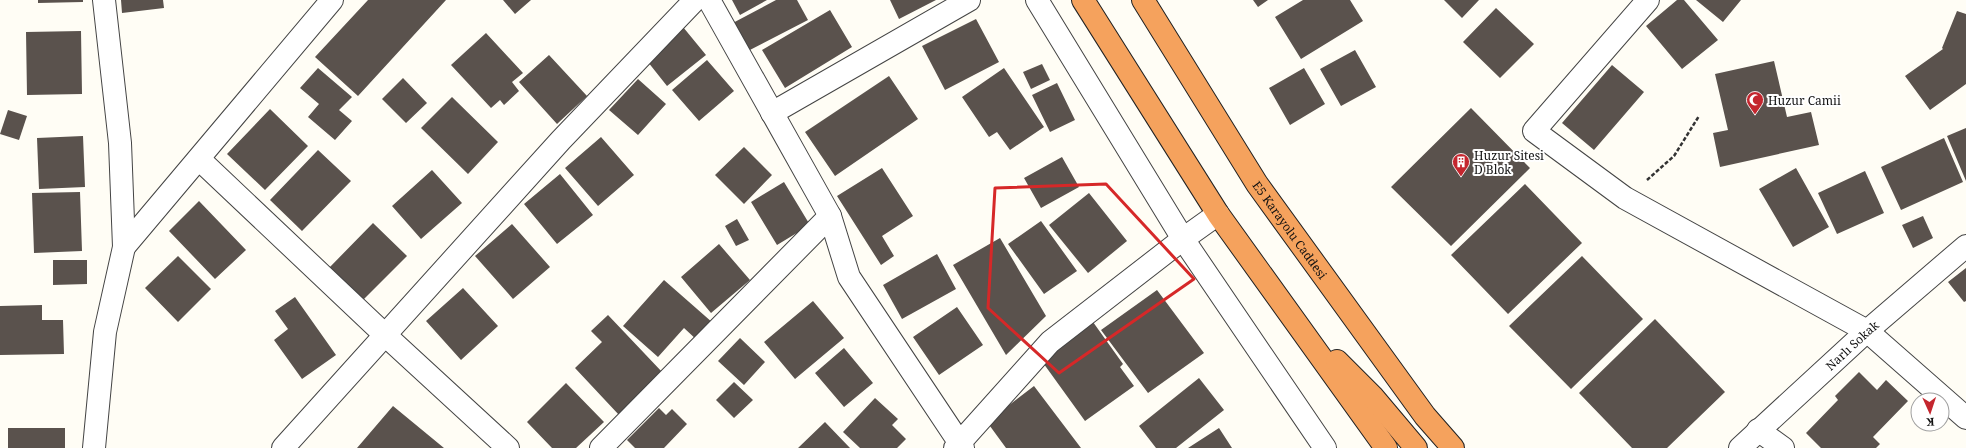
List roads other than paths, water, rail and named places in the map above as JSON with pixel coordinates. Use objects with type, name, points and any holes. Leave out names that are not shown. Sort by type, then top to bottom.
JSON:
[{"type":"highway","points":[[1083,0],[1218,214],[1386,448]]},
{"type":"highway","name":"E5 Karayolu Caddesi","points":[[1143,0],[1257,184],[1425,416],[1453,448]]},
{"type":"highway","points":[[1292,316],[1374,398],[1416,448]]},
{"type":"street","points":[[94,448],[105,332],[124,247],[120,143],[104,0]]},
{"type":"street","points":[[124,247],[332,0]]},
{"type":"street","points":[[283,448],[384,334],[561,140],[695,0]]},
{"type":"street","points":[[709,0],[830,216],[849,277],[959,446],[1050,342],[1183,238],[1218,214]]},
{"type":"street","points":[[772,112],[969,0]]},
{"type":"street","points":[[1037,0],[1183,238],[1325,448]]},
{"type":"street","points":[[1648,0],[1534,131],[1626,198],[1867,331],[1966,418]]},
{"type":"street","points":[[199,158],[384,334],[508,448]]},
{"type":"street","points":[[601,448],[830,216]]},
{"type":"street","name":"Narlı Sokak","points":[[1740,448],[1867,331],[1966,246]]},
{"type":"street","points":[[1758,430],[1783,448]]},
{"type":"place","name":"Huzur Camii","points":[[1755,115]]},
{"type":"place","name":"Huzur Sitesi D Blok","points":[[1461,177]]}]
